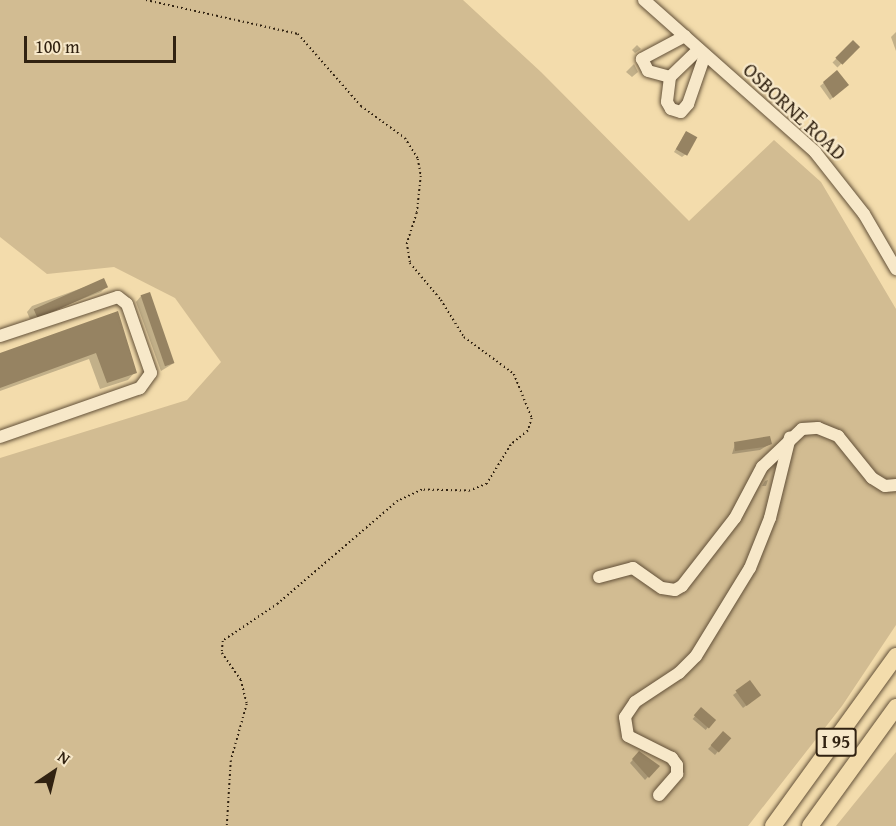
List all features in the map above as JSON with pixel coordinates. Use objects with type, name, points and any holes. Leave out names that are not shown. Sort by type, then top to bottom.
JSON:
[{"type":"highway","name":"I 95","points":[[773,826],[896,656]]},
{"type":"highway","name":"I 95","points":[[810,826],[896,707]]},
{"type":"street","name":"OSBORNE ROAD","points":[[644,0],[828,165],[864,214],[896,269]]},
{"type":"street","points":[[684,36],[642,59],[655,76],[670,77],[702,52]]},
{"type":"street","points":[[670,77],[667,102],[671,109],[681,112],[688,104],[702,52]]},
{"type":"street","points":[[0,336],[118,297],[127,304],[151,373],[140,388],[0,437]]},
{"type":"street","points":[[600,577],[633,568],[662,588],[675,590],[682,586],[735,518],[762,467],[790,437],[809,428],[828,431],[844,442],[878,483],[896,485]]},
{"type":"street","points":[[659,795],[677,774],[677,765],[672,758],[628,736],[625,717],[635,702],[679,673],[696,656],[750,568],[770,518],[790,437]]},
{"type":"path","points":[[146,0],[298,34],[361,106],[405,138],[418,159],[421,176],[417,213],[407,243],[410,263],[441,300],[464,337],[514,374],[532,418],[528,431],[511,445],[486,484],[470,491],[423,490],[398,501],[278,604],[223,641],[222,653],[241,680],[247,704],[231,761],[227,826]]},
{"type":"shaded area","points":[[0,0],[463,0],[541,72],[689,221],[774,140],[821,182],[896,309],[896,625],[842,706],[748,826],[0,826],[0,458],[187,400],[221,362],[175,298],[114,267],[47,274],[0,237]]},
{"type":"shaded area","points":[[896,752],[896,826],[836,826]]},
{"type":"building","points":[[853,40],[860,47],[842,65],[835,58]]},
{"type":"building","points":[[837,70],[849,85],[833,98],[823,82]]},
{"type":"building","points":[[686,131],[697,137],[687,156],[676,149]]},
{"type":"building","points":[[104,278],[108,287],[38,318],[34,309]]},
{"type":"building","points":[[150,292],[174,363],[165,366],[141,295]]},
{"type":"building","points":[[118,311],[137,373],[107,383],[96,353],[0,388],[0,353]]},
{"type":"building","points":[[770,436],[772,444],[735,451],[734,442]]},
{"type":"building","points":[[750,680],[761,695],[747,706],[735,691]]},
{"type":"building","points":[[701,707],[716,720],[709,728],[694,715]]},
{"type":"building","points":[[723,731],[731,738],[719,753],[711,745]]},
{"type":"building","points":[[639,751],[660,766],[649,778],[632,759]]}]
